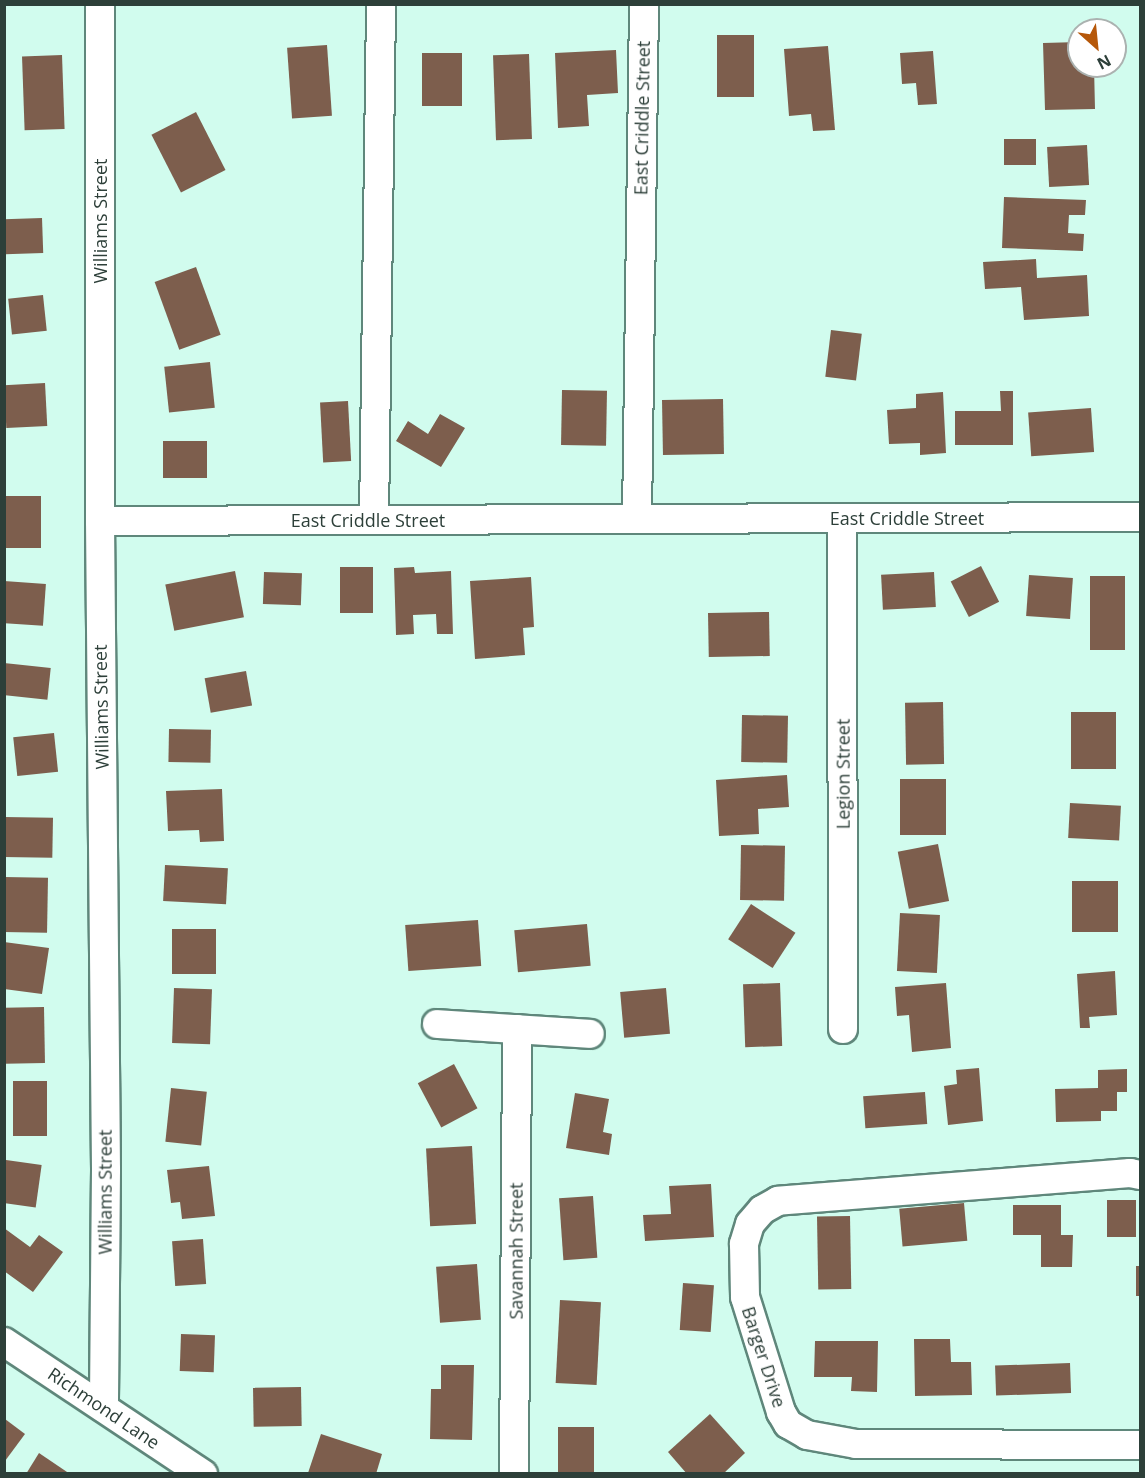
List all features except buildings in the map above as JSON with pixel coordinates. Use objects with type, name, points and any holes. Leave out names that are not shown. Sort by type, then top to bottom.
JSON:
[{"type":"street","name":"Williams Street","points":[[100,4],[99,521],[106,1170],[104,1408]]},
{"type":"street","points":[[375,520],[381,4]]},
{"type":"street","name":"East Criddle Street","points":[[637,519],[644,4]]},
{"type":"street","name":"East Criddle Street","points":[[99,521],[1140,517]]},
{"type":"street","name":"Legion Street","points":[[842,518],[843,1029]]},
{"type":"street","points":[[437,1024],[590,1034]]},
{"type":"street","name":"Savannah Street","points":[[514,1473],[518,1029]]},
{"type":"street","name":"Barger Drive","points":[[1140,1175],[1130,1173],[778,1201],[762,1210],[750,1224],[744,1244],[745,1297],[780,1412],[788,1424],[807,1435],[856,1444],[1140,1445]]},
{"type":"street","name":"Richmond Lane","points":[[4,1342],[202,1473]]}]
